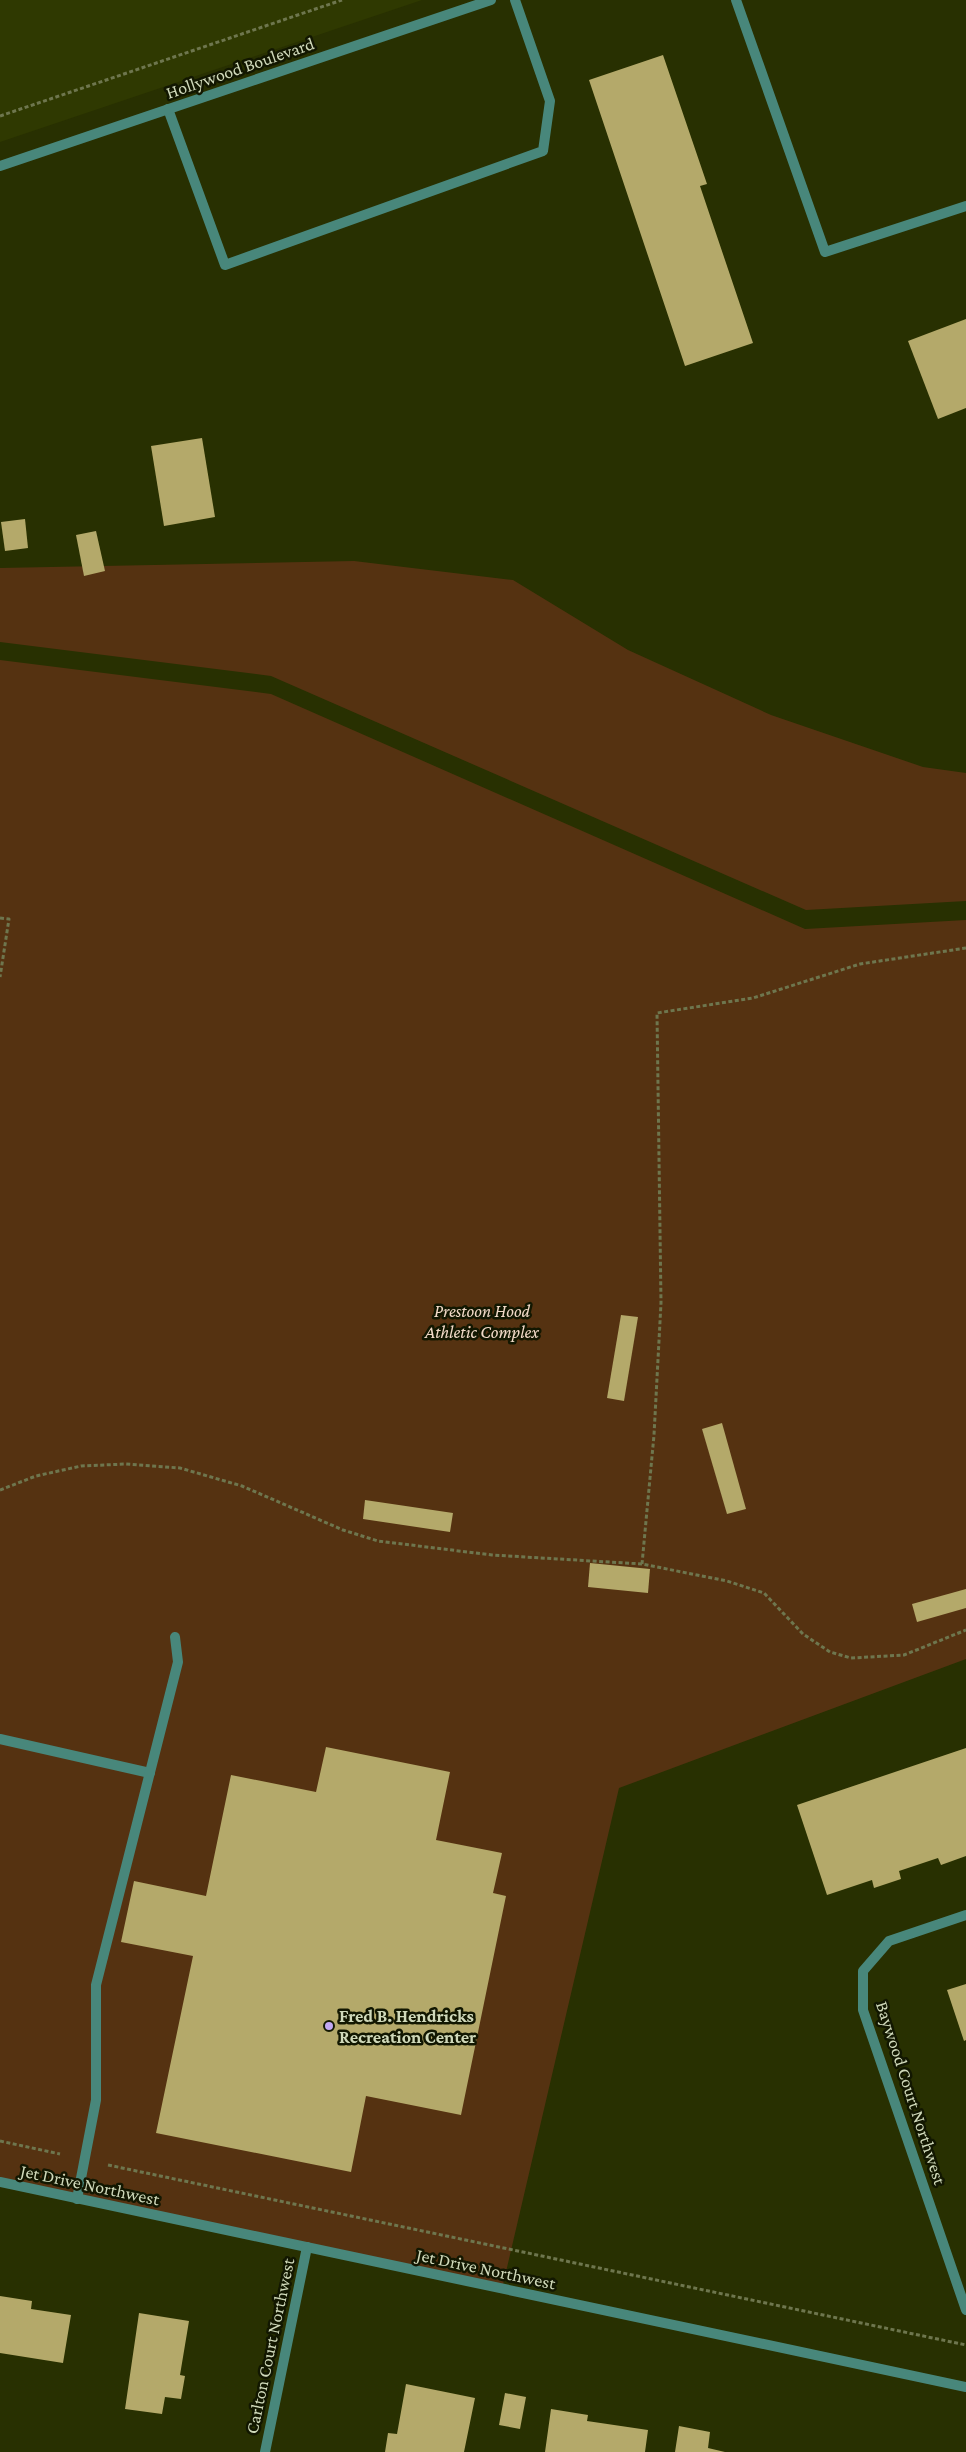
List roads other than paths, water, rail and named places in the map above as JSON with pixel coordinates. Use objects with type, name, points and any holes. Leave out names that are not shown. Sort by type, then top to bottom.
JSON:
[{"type":"street","name":"Hollywood Boulevard","points":[[0,166],[491,0]]},
{"type":"street","points":[[168,109],[225,264],[543,151],[550,101],[515,0]]},
{"type":"street","points":[[736,0],[824,252],[966,206]]},
{"type":"street","points":[[77,2199],[96,2100],[96,1986],[178,1662],[175,1637]]},
{"type":"street","points":[[0,1740],[150,1773]]},
{"type":"street","name":"Baywood Court Northwest","points":[[966,1915],[889,1941],[863,1971],[863,2010],[966,2310]]},
{"type":"street","name":"Jet Drive Northwest","points":[[0,2182],[966,2387]]},
{"type":"street","name":"Carlton Court Northwest","points":[[265,2452],[307,2247]]},
{"type":"place","name":"Fred B. Hendricks Recreation Center","points":[[329,2026]]},
{"type":"park label","name":"Prestoon Hood Athletic Complex","points":[[482,1321]]}]
